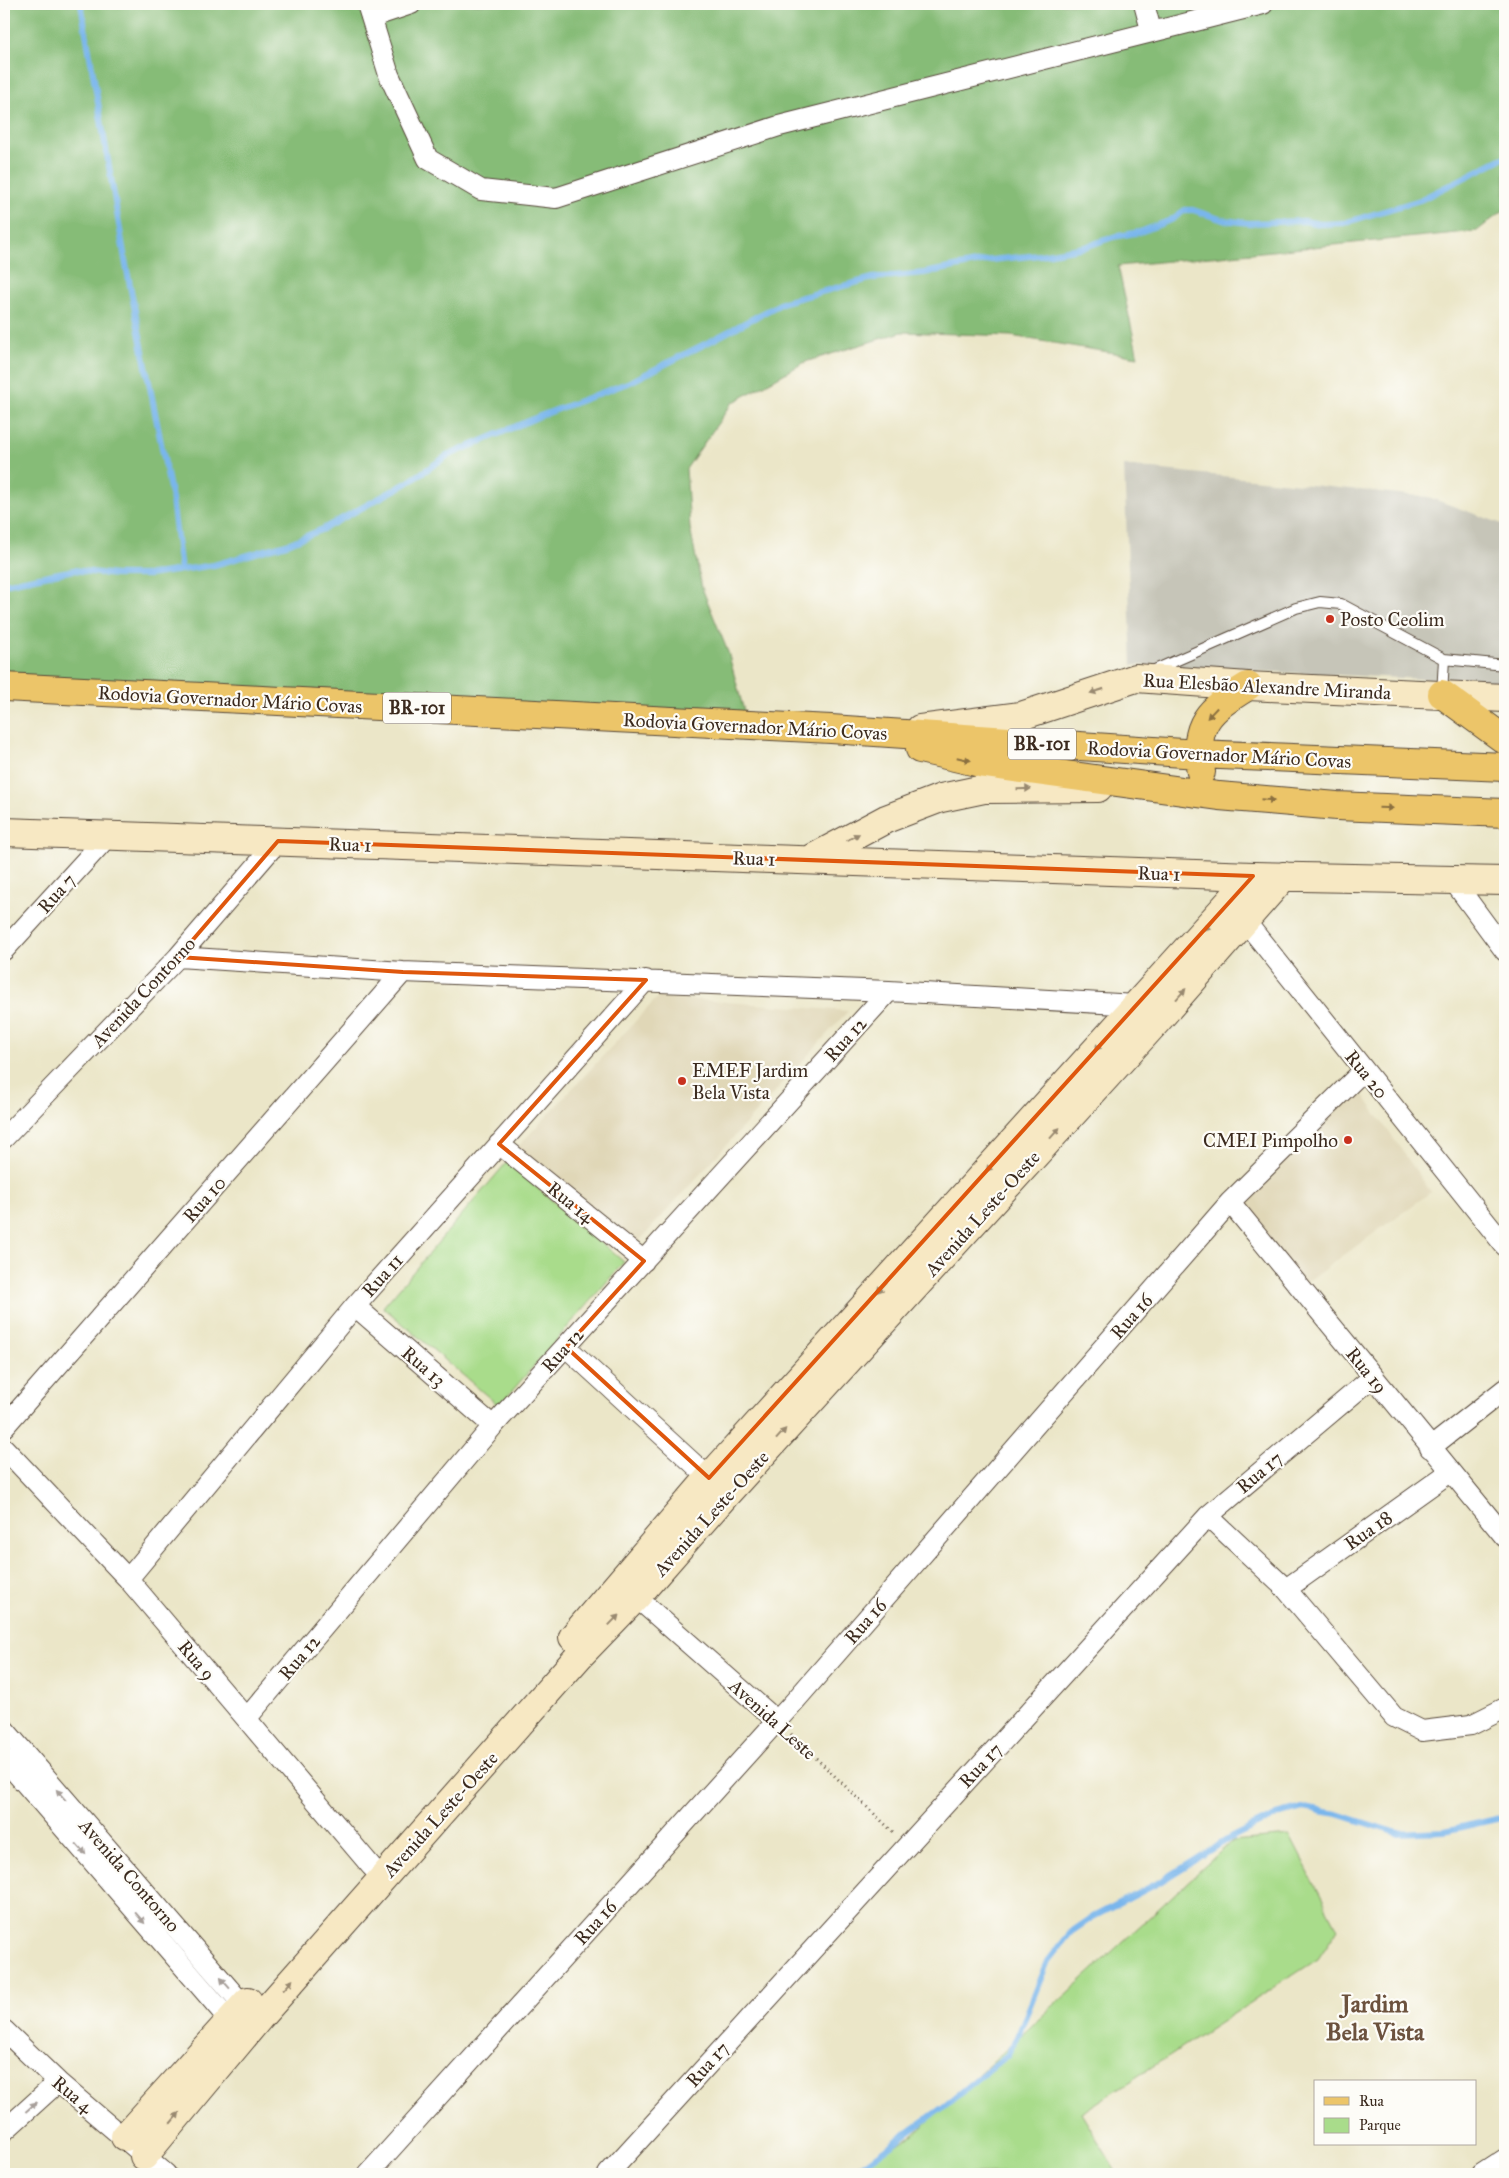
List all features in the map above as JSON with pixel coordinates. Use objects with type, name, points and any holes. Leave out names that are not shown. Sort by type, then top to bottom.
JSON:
[{"type":"main road","points":[[1219,796],[1202,777],[1198,754],[1202,724],[1222,702],[1248,686]]},
{"type":"main road","name":"Rodovia Governador Mário Covas","points":[[4,687],[831,729],[1198,754],[1505,767]]},
{"type":"main road","points":[[1442,694],[1505,740]]},
{"type":"main road","points":[[831,729],[985,764],[1219,796],[1337,806],[1505,812]]},
{"type":"street","points":[[411,4],[369,10],[389,75],[428,159],[481,190],[556,198],[779,126],[1151,30],[1263,4]]},
{"type":"street","points":[[1144,4],[1151,30]]},
{"type":"street","name":"Rua Elesbão Alexandre Miranda","points":[[886,733],[1021,716],[1136,678],[1248,686],[1505,698]]},
{"type":"street","points":[[810,860],[886,819],[942,798],[984,789],[1153,787]]},
{"type":"street","name":"Rua 1","points":[[4,832],[1253,876],[1505,881]]},
{"type":"street","name":"Rua 7","points":[[4,950],[109,836]]},
{"type":"street","name":"Avenida Contorno","points":[[4,1138],[178,957],[278,841]]},
{"type":"street","name":"Avenida Leste-Oeste","points":[[1238,912],[1253,876]]},
{"type":"street","name":"Avenida Leste-Oeste","points":[[377,1872],[622,1582],[718,1486],[1238,912],[1284,876]]},
{"type":"street","points":[[1452,879],[1505,951]]},
{"type":"street","name":"Rua 20","points":[[1238,912],[1505,1246]]},
{"type":"street","points":[[178,957],[403,972],[646,980],[889,992],[1146,1013]]},
{"type":"street","name":"Rua 10","points":[[4,1427],[403,972]]},
{"type":"street","name":"Rua 11","points":[[128,1579],[355,1306],[646,980]]},
{"type":"street","name":"Rua 12","points":[[247,1718],[494,1426],[889,992]]},
{"type":"street","name":"Rua 16","points":[[368,2174],[776,1720],[1230,1202],[1364,1070]]},
{"type":"street","name":"Rua 14","points":[[499,1144],[644,1261]]},
{"type":"street","name":"Rua 19","points":[[1230,1202],[1505,1537]]},
{"type":"street","name":"Rua 13","points":[[355,1306],[494,1426]]},
{"type":"street","points":[[566,1347],[718,1486]]},
{"type":"street","name":"Rua 17","points":[[608,2174],[906,1844],[1208,1516],[1372,1377]]},
{"type":"street","points":[[1430,1448],[1505,1389]]},
{"type":"street","name":"Rua 9","points":[[4,1448],[128,1579],[377,1872]]},
{"type":"street","name":"Rua 18","points":[[1286,1589],[1450,1472]]},
{"type":"street","name":"Avenida Leste-Oeste","points":[[124,2137],[244,2020],[377,1872],[636,1597],[718,1486]]},
{"type":"street","points":[[1208,1516],[1286,1589],[1394,1716],[1422,1731],[1471,1725],[1505,1708]]},
{"type":"street","name":"Avenida Leste","points":[[636,1597],[776,1720]]},
{"type":"street","name":"Avenida Contorno","points":[[4,1729],[244,2020]]},
{"type":"street","name":"Avenida Contorno","points":[[4,1759],[244,2020]]},
{"type":"street","name":"Avenida Leste-Oeste","points":[[144,2156],[244,2020]]},
{"type":"street","name":"Rua 4","points":[[4,2030],[58,2082],[166,2174]]},
{"type":"street","points":[[4,2131],[58,2082]]},
{"type":"street","points":[[1482,2174],[1505,2159]]},
{"type":"lane","points":[[1136,678],[1296,608],[1320,602],[1341,604],[1444,659],[1505,665]]},
{"type":"lane","points":[[1442,694],[1444,659]]},
{"type":"path","name":"Avenida Leste","points":[[776,1720],[906,1844]]},
{"type":"highlighted area","points":[[278,841],[1253,876],[709,1478],[566,1347],[644,1261],[499,1144],[646,980],[403,972],[178,957]]},
{"type":"shaded area","points":[[1124,466],[1428,497],[1505,525],[1505,683],[1132,665]]},
{"type":"shaded area","name":"EMEF Jardim Bela Vista","points":[[658,997],[848,1011],[633,1248],[514,1151]]},
{"type":"shaded area","name":"CMEI Pimpolho","points":[[1358,1088],[1431,1192],[1304,1284],[1239,1200]]},
{"type":"green space","points":[[4,4],[1505,4],[1505,209],[1477,231],[1118,266],[1138,357],[1011,336],[902,332],[805,362],[732,403],[686,469],[690,528],[702,588],[728,652],[747,722],[4,686]]},
{"type":"green space","points":[[507,1162],[624,1262],[499,1406],[383,1307]]},
{"type":"green space","points":[[1290,1836],[1338,1929],[1318,1959],[1081,2113],[1118,2174],[842,2174],[912,2136],[1232,1841]]},
{"type":"waterway","points":[[81,4],[126,265],[172,499],[181,570]]},
{"type":"waterway","points":[[4,584],[74,570],[115,575],[149,575],[214,565],[290,543],[323,529],[407,483],[447,456],[540,416],[630,382],[784,302],[873,278],[924,273],[991,260],[1040,255],[1085,247],[1113,237],[1140,232],[1171,220],[1185,210],[1193,210],[1223,220],[1249,223],[1304,221],[1321,224],[1344,223],[1420,200],[1505,157]]},
{"type":"waterway","points":[[851,2174],[942,2108],[1007,2055],[1017,2038],[1048,1961],[1071,1932],[1093,1917],[1160,1882],[1230,1838],[1277,1815],[1303,1808],[1337,1814],[1397,1833],[1444,1831],[1505,1817]]},
{"type":"place","name":"Posto Ceolim","points":[[1330,619]]},
{"type":"place","name":"EMEF Jardim Bela Vista","points":[[682,1081]]},
{"type":"place","name":"CMEI Pimpolho","points":[[1348,1140]]},
{"type":"district","name":"Jardim Bela Vista","points":[[1375,2018]]}]
